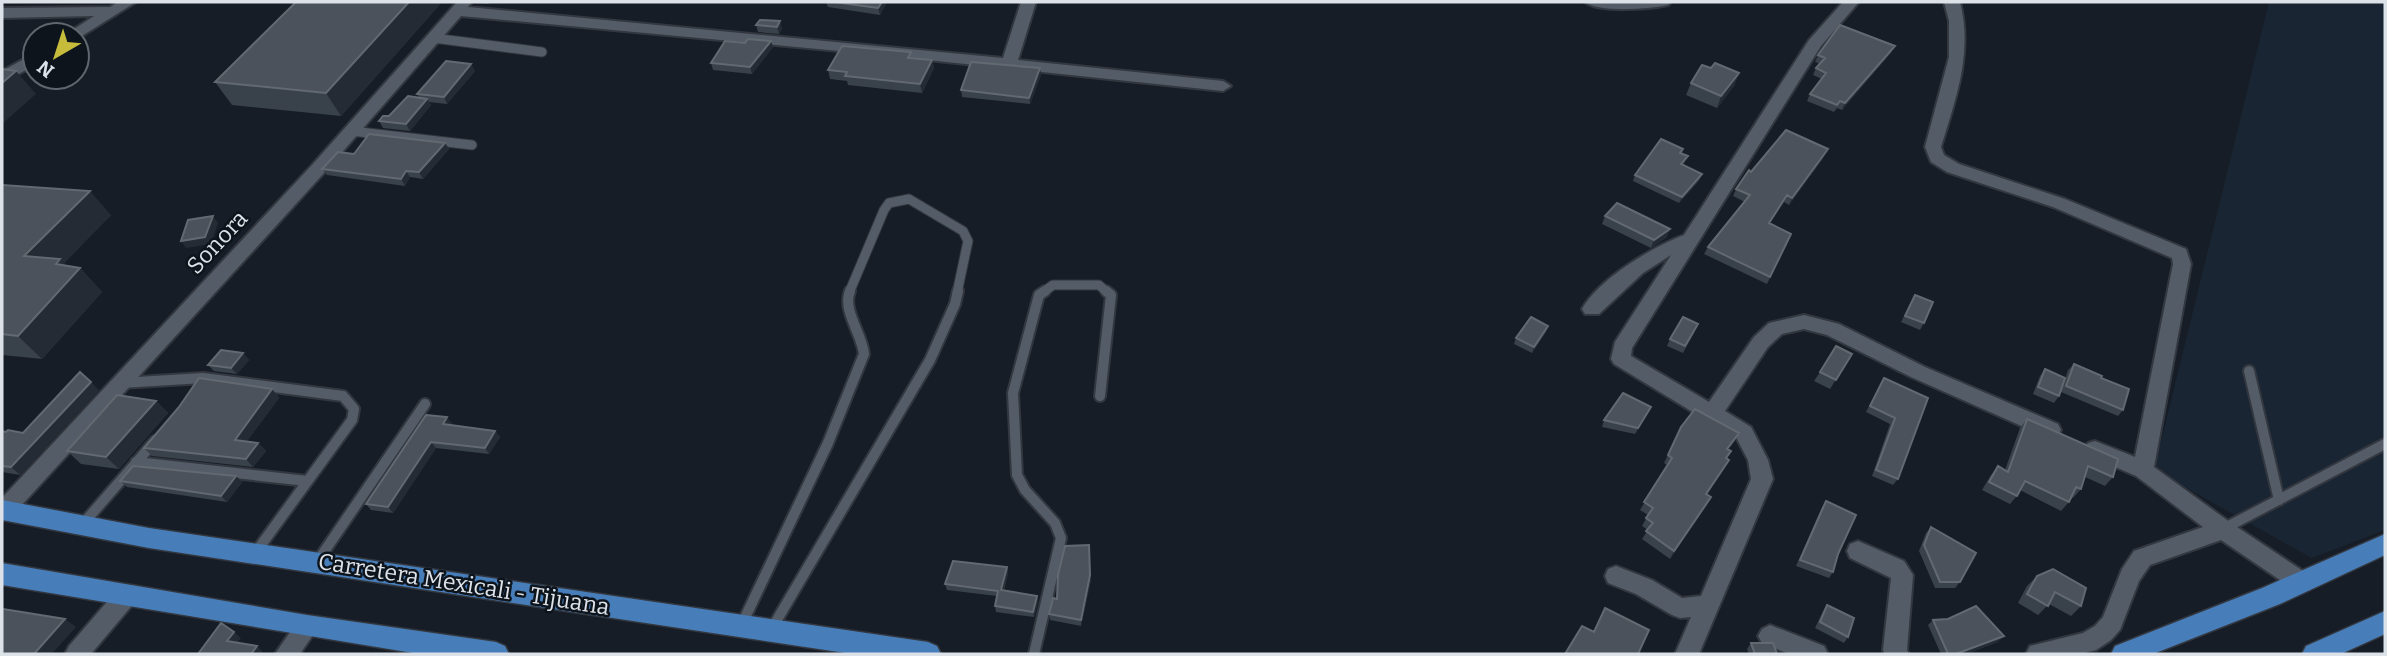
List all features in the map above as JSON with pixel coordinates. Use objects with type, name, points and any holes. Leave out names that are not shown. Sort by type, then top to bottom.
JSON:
[{"type":"main road","name":"Carretera Mexicali - Tijuana","points":[[2,511],[149,538],[928,654]]},
{"type":"main road","points":[[2124,654],[2301,582],[2385,544]]},
{"type":"main road","points":[[2,574],[307,626],[496,654]]},
{"type":"main road","points":[[2315,654],[2385,622]]},
{"type":"street","points":[[91,24],[128,2]]},
{"type":"street","points":[[1009,63],[1029,2]]},
{"type":"street","points":[[1593,2],[1641,5],[1663,2]]},
{"type":"street","points":[[1687,654],[1762,479],[1758,460],[1744,433],[1621,359],[1622,346],[1815,43],[1852,2]]},
{"type":"street","points":[[1952,2],[1958,20],[1960,51],[1933,147],[1937,158],[1953,168],[2059,203],[2180,254],[2182,264],[2143,470]]},
{"type":"street","points":[[461,6],[1223,86]]},
{"type":"street","name":"Sonora","points":[[2,511],[351,131],[461,6]]},
{"type":"street","points":[[2,13],[113,11]]},
{"type":"street","points":[[2,78],[21,66]]},
{"type":"street","points":[[1592,309],[1628,274],[1660,250],[1689,240]]},
{"type":"street","points":[[1713,413],[1760,342],[1776,328],[1804,322],[1832,329],[1918,372],[2143,470],[2223,530],[2301,582]]},
{"type":"street","points":[[2038,654],[2088,642],[2103,633],[2112,623],[2130,576],[2141,558],[2223,530]]},
{"type":"street","points":[[1858,551],[1896,568],[1902,575],[1895,650],[1897,654]]},
{"type":"street","points":[[1616,576],[1644,587],[1680,608],[1708,605]]},
{"type":"street","points":[[77,654],[126,596]]},
{"type":"street","points":[[287,654],[307,626]]},
{"type":"street","points":[[1770,636],[1816,654]]},
{"type":"lane","points":[[433,38],[542,52]]},
{"type":"lane","points":[[351,131],[472,145]]},
{"type":"lane","points":[[741,626],[828,443],[864,354],[864,345],[848,307],[847,298],[884,209],[890,203],[909,199],[963,231],[968,242],[955,304],[930,360],[771,630]]},
{"type":"lane","points":[[1034,654],[1061,538],[1055,523],[1025,490],[1017,475],[1013,393],[1039,296],[1053,285],[1099,285],[1111,295],[1100,396]]},
{"type":"lane","points":[[2249,371],[2280,499]]},
{"type":"lane","points":[[121,383],[200,383],[343,396],[354,409],[352,420],[256,552]]},
{"type":"lane","points":[[317,562],[425,404]]},
{"type":"lane","points":[[82,525],[163,431]]},
{"type":"lane","points":[[2223,530],[2385,444]]},
{"type":"lane","points":[[136,462],[307,481]]},
{"type":"shaded area","points":[[2269,2],[2385,2],[2385,530],[2312,558],[2154,470]]},
{"type":"building","points":[[296,2],[409,2],[326,93],[215,82]]},
{"type":"building","points":[[834,2],[882,2],[878,8]]},
{"type":"building","points":[[760,20],[780,21],[777,27],[756,25]]},
{"type":"building","points":[[1840,25],[1895,46],[1845,103],[1840,101],[1837,105],[1810,94],[1826,73],[1816,68],[1825,58],[1818,55]]},
{"type":"building","points":[[748,39],[771,41],[750,67],[711,63],[725,41],[745,43]]},
{"type":"building","points":[[842,46],[911,52],[908,58],[932,60],[920,84],[845,76],[847,72],[828,70]]},
{"type":"building","points":[[446,61],[471,64],[444,97],[417,94]]},
{"type":"building","points":[[971,62],[1040,68],[1029,98],[961,90]]},
{"type":"building","points":[[1715,63],[1739,73],[1721,96],[1691,83],[1702,65],[1711,68]]},
{"type":"building","points":[[2,69],[16,71],[2,83]]},
{"type":"building","points":[[408,96],[427,99],[406,124],[379,121],[383,116],[389,116]]},
{"type":"building","points":[[1786,130],[1828,149],[1792,198],[1787,195],[1769,223],[1791,234],[1770,277],[1708,247],[1750,195],[1736,189],[1749,170],[1751,172]]},
{"type":"building","points":[[369,134],[445,143],[419,172],[406,171],[401,179],[322,169],[338,152],[354,154]]},
{"type":"building","points":[[1661,139],[1683,149],[1680,153],[1688,156],[1681,164],[1702,174],[1682,197],[1635,175]]},
{"type":"building","points":[[2,185],[90,191],[24,256],[60,259],[56,264],[80,268],[18,336],[2,334]]},
{"type":"building","points":[[1617,203],[1670,229],[1654,240],[1605,216]]},
{"type":"building","points":[[213,216],[205,237],[181,241],[188,220]]},
{"type":"building","points":[[1915,295],[1933,302],[1924,323],[1905,316]]},
{"type":"building","points":[[1531,317],[1548,326],[1534,347],[1516,338]]},
{"type":"building","points":[[1683,317],[1698,324],[1685,346],[1670,339]]},
{"type":"building","points":[[1836,346],[1852,354],[1836,380],[1820,372]]},
{"type":"building","points":[[221,350],[243,353],[231,368],[208,365]]},
{"type":"building","points":[[2074,364],[2129,389],[2123,410],[2066,386]]},
{"type":"building","points":[[2045,369],[2065,378],[2059,396],[2038,387]]},
{"type":"building","points":[[80,372],[91,382],[11,467],[2,466],[2,431],[23,433]]},
{"type":"building","points":[[199,378],[272,389],[235,440],[258,443],[246,459],[144,448],[179,407]]},
{"type":"building","points":[[1884,378],[1928,398],[1898,479],[1876,470],[1895,418],[1870,406]]},
{"type":"building","points":[[1623,393],[1651,407],[1638,428],[1604,420]]},
{"type":"building","points":[[117,395],[156,401],[106,457],[67,451]]},
{"type":"building","points":[[1695,409],[1739,433],[1727,449],[1731,451],[1726,458],[1729,460],[1706,494],[1711,497],[1674,551],[1646,531],[1653,523],[1646,518],[1653,508],[1644,502],[1672,458],[1668,455],[1681,427]]},
{"type":"building","points":[[426,415],[447,417],[443,424],[495,431],[485,448],[431,442],[388,507],[366,504]]},
{"type":"building","points":[[2027,419],[2118,459],[2113,477],[2088,466],[2081,489],[2076,487],[2069,502],[2025,481],[2017,496],[1989,482],[1998,466],[2008,472]]},
{"type":"building","points":[[133,466],[236,476],[221,496],[120,481]]},
{"type":"building","points":[[1826,501],[1856,515],[1833,572],[1800,560]]},
{"type":"building","points":[[1931,527],[1976,553],[1960,582],[1940,582],[1924,545]]},
{"type":"building","points":[[1089,545],[1090,575],[1081,620],[1049,614],[1053,598],[1057,599],[1058,575],[1065,546]]},
{"type":"building","points":[[953,561],[1007,567],[1001,590],[1037,596],[1033,612],[995,606],[998,591],[945,584]]},
{"type":"building","points":[[2053,569],[2086,588],[2081,606],[2055,592],[2048,606],[2027,594],[2037,576]]},
{"type":"building","points":[[1827,605],[1854,618],[1848,637],[1820,622]]},
{"type":"building","points":[[1976,606],[2004,636],[1956,654],[1948,654],[1933,620],[1948,619]]},
{"type":"building","points":[[1605,608],[1649,630],[1638,654],[1565,654],[1582,626],[1594,632]]},
{"type":"building","points":[[3,609],[65,619],[34,654],[2,654]]},
{"type":"building","points":[[221,623],[234,632],[227,641],[257,646],[251,654],[198,654]]},
{"type":"building","points":[[1751,643],[1773,643],[1777,654],[1755,654]]}]
